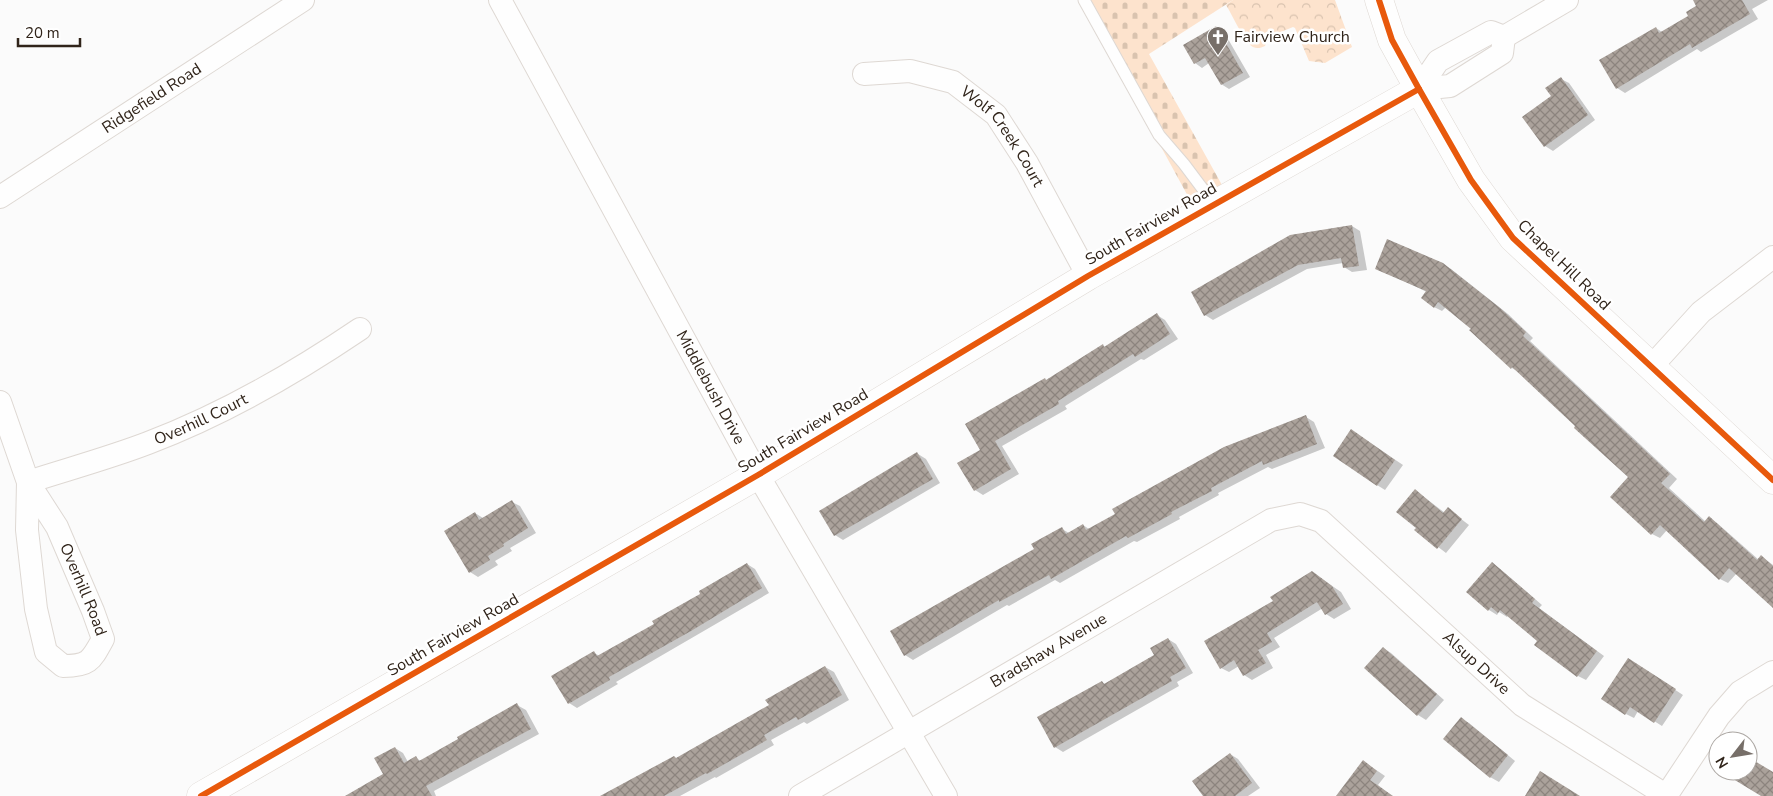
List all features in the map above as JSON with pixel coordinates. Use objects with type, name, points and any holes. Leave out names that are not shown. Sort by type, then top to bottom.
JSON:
[{"type":"street","name":"Ridgefield Road","points":[[0,197],[304,0]]},
{"type":"street","name":"Middlebush Drive","points":[[500,0],[758,475],[946,796]]},
{"type":"street","name":"Chapel Hill Road","points":[[1379,0],[1392,40],[1418,89],[1471,180],[1513,238],[1773,480]]},
{"type":"street","points":[[1418,89],[1438,61],[1491,32],[1504,37],[1567,0]]},
{"type":"street","name":"Wolf Creek Court","points":[[864,74],[910,71],[953,82],[996,115],[1027,163],[1088,276]]},
{"type":"street","name":"South Fairview Road","points":[[201,796],[758,475],[1088,276],[1418,89]]},
{"type":"street","points":[[1651,367],[1701,312],[1773,257]]},
{"type":"street","name":"Overhill Court","points":[[28,482],[148,443],[218,412],[322,355],[360,329]]},
{"type":"street","name":"Overhill Road","points":[[0,402],[28,482],[56,527],[93,611],[103,639],[94,657],[79,666],[63,666],[46,652],[36,609],[28,540],[28,482]]},
{"type":"street","name":"Bradshaw Avenue","points":[[800,796],[1271,520],[1300,514]]},
{"type":"street","name":"Alsup Drive","points":[[1300,514],[1321,521],[1522,705],[1666,796]]},
{"type":"street","points":[[1666,796],[1719,716],[1740,692],[1773,672]]},
{"type":"lane","points":[[1084,0],[1159,135],[1184,164],[1213,206]]},
{"type":"green space","points":[[1081,0],[1233,0],[1149,54],[1227,194],[1196,211]]},
{"type":"green space","points":[[1233,0],[1335,0],[1352,47],[1325,63],[1309,61],[1293,27],[1269,37],[1265,46],[1254,48],[1238,28],[1226,5]]},
{"type":"building","points":[[1693,0],[1742,0],[1750,14],[1692,48],[1690,44],[1616,89],[1599,60],[1656,27],[1659,33],[1688,16],[1686,12],[1696,6]]},
{"type":"building","name":"Fairview Church","points":[[1216,26],[1243,73],[1221,85],[1205,58],[1194,64],[1183,45]]},
{"type":"building","points":[[1561,77],[1588,115],[1544,147],[1522,117],[1551,96],[1545,88]]},
{"type":"building","points":[[1352,225],[1359,266],[1343,268],[1341,258],[1298,265],[1204,316],[1191,292],[1290,235]]},
{"type":"building","points":[[1387,239],[1443,263],[1500,308],[1526,332],[1523,336],[1670,474],[1661,483],[1704,522],[1709,516],[1757,560],[1761,555],[1773,566],[1773,608],[1729,568],[1719,580],[1660,525],[1651,535],[1610,497],[1628,477],[1574,428],[1575,426],[1512,367],[1511,369],[1469,330],[1471,329],[1438,302],[1434,308],[1421,298],[1426,291],[1375,269]]},
{"type":"building","points":[[1157,313],[1170,334],[1135,357],[1133,354],[1058,401],[1059,404],[995,441],[1011,469],[974,491],[957,463],[980,450],[965,424],[1045,378],[1046,380],[1103,344],[1104,347]]},
{"type":"building","points":[[1306,415],[1317,444],[1263,465],[1262,461],[1211,488],[1212,491],[1171,512],[1172,514],[1128,538],[1126,536],[1051,579],[1049,575],[999,602],[999,600],[904,656],[890,631],[1034,549],[1031,544],[1062,527],[1066,534],[1083,524],[1086,530],[1115,514],[1112,509],[1224,447]]},
{"type":"building","points":[[1351,429],[1395,460],[1377,486],[1333,456]]},
{"type":"building","points":[[917,452],[933,479],[834,536],[819,511]]},
{"type":"building","points":[[1415,489],[1443,513],[1448,507],[1462,519],[1437,549],[1414,530],[1416,528],[1396,512]]},
{"type":"building","points":[[512,500],[528,528],[503,544],[504,546],[488,556],[490,560],[469,573],[444,531],[475,512],[479,520]]},
{"type":"building","points":[[1492,562],[1535,599],[1532,603],[1597,651],[1577,677],[1534,645],[1537,641],[1500,610],[1498,613],[1491,607],[1488,611],[1466,592]]},
{"type":"building","points":[[747,563],[762,588],[609,677],[610,680],[568,704],[551,676],[594,651],[597,656],[654,624],[652,621],[700,594],[699,591]]},
{"type":"building","points":[[1312,571],[1332,586],[1343,604],[1325,615],[1317,602],[1267,633],[1272,642],[1258,650],[1266,663],[1243,676],[1234,660],[1220,669],[1204,641],[1273,601],[1270,597]]},
{"type":"building","points":[[1168,638],[1186,668],[1170,677],[1172,681],[1054,748],[1037,717],[1102,681],[1104,684],[1154,655],[1150,648]]},
{"type":"building","points":[[1383,647],[1437,694],[1417,716],[1364,668]]},
{"type":"building","points":[[1628,658],[1676,689],[1654,723],[1630,707],[1625,715],[1601,699]]},
{"type":"building","points":[[825,666],[842,695],[798,720],[796,717],[764,735],[767,740],[664,796],[600,796],[674,756],[676,758],[769,705],[765,700]]},
{"type":"building","points":[[517,703],[531,729],[426,786],[432,796],[345,796],[383,774],[374,758],[395,747],[404,763],[416,756],[419,761]]},
{"type":"building","points":[[1461,717],[1508,755],[1490,778],[1443,739]]},
{"type":"building","points":[[1230,753],[1252,783],[1235,796],[1203,796],[1192,781]]},
{"type":"building","points":[[1363,760],[1377,771],[1370,780],[1393,796],[1336,796]]},
{"type":"building","points":[[1758,763],[1773,772],[1773,796],[1761,796],[1736,781],[1758,781]]},
{"type":"building","points":[[1540,771],[1580,796],[1525,796]]},
{"type":"cycle path","points":[[1379,0],[1392,40],[1419,89],[1471,180],[1513,238],[1773,480]]},
{"type":"cycle path","points":[[201,796],[758,475],[1088,276],[1419,89]]},
{"type":"place","name":"Fairview Church","points":[[1218,56]]}]
